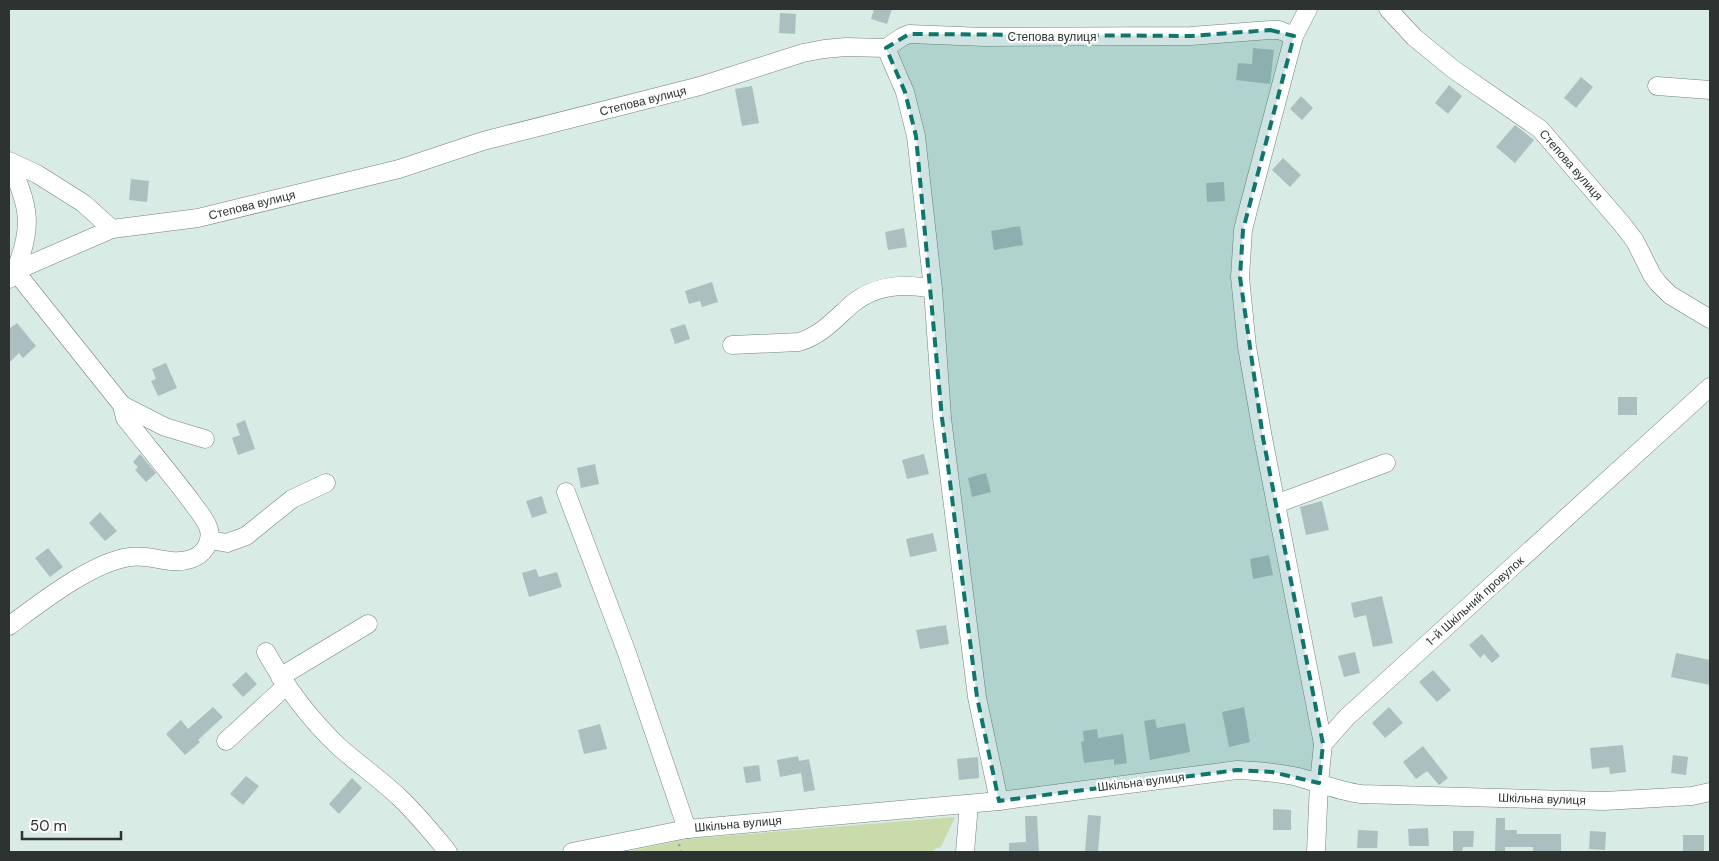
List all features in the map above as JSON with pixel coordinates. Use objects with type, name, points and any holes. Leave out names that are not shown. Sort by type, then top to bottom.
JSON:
[{"type":"street","points":[[1308,9],[1294,36],[1243,230],[1241,253],[1242,301],[1247,347],[1323,744],[1316,852]]},
{"type":"street","name":"Степова вулиця","points":[[1388,9],[1414,37],[1453,69],[1540,129],[1622,224],[1635,241],[1658,283],[1670,295],[1710,318]]},
{"type":"street","name":"Степова вулиця","points":[[12,275],[112,229],[198,218],[399,169],[483,141],[700,86],[803,53],[824,49],[846,47],[886,48],[909,34],[985,37],[1191,36],[1279,30],[1294,36]]},
{"type":"street","points":[[886,48],[905,92],[916,136],[933,289],[942,418],[975,687],[999,801]]},
{"type":"street","points":[[1657,86],[1710,90]]},
{"type":"street","points":[[9,162],[37,174],[84,203],[112,229]]},
{"type":"street","points":[[9,162],[24,200],[27,220],[25,244],[12,275],[122,404],[165,427],[205,439]]},
{"type":"street","points":[[732,345],[799,342],[810,339],[830,326],[853,304],[876,290],[904,285],[916,285],[933,289]]},
{"type":"street","name":"1-й Шкільний провулок","points":[[1323,744],[1347,717],[1710,388]]},
{"type":"street","points":[[9,626],[53,594],[93,570],[114,561],[131,557],[144,557],[168,561],[183,561],[201,553],[210,540],[209,528],[203,517],[125,418],[122,404]]},
{"type":"street","points":[[1276,504],[1386,463]]},
{"type":"street","points":[[210,540],[227,543],[246,536],[292,499],[326,483]]},
{"type":"street","points":[[566,492],[627,653],[687,828]]},
{"type":"street","points":[[226,741],[283,681],[368,624]]},
{"type":"street","points":[[266,652],[283,681],[323,731],[339,747],[398,796],[448,852]]},
{"type":"street","points":[[1317,714],[1347,717]]},
{"type":"street","name":"Шкільна вулиця","points":[[572,852],[687,828],[999,801],[1236,770],[1272,772],[1345,792],[1361,794],[1604,801],[1692,796],[1710,792]]},
{"type":"street","points":[[965,852],[969,804]]},
{"type":"highlighted area","points":[[1270,30],[1294,36],[1243,230],[1240,277],[1263,438],[1323,744],[1319,783],[1272,772],[1237,770],[999,801],[977,697],[942,418],[916,136],[905,92],[886,48],[909,34],[1191,36]]},
{"type":"green space","points":[[955,817],[941,847],[934,849],[933,852],[625,852],[687,839]]},
{"type":"building","points":[[874,9],[892,9],[887,24],[871,19]]},
{"type":"building","points":[[780,13],[796,14],[795,34],[779,33]]},
{"type":"building","points":[[1253,48],[1274,50],[1270,84],[1236,80],[1238,63],[1252,64]]},
{"type":"building","points":[[1581,77],[1593,87],[1576,108],[1564,98]]},
{"type":"building","points":[[1449,85],[1462,96],[1448,114],[1435,103]]},
{"type":"building","points":[[752,86],[759,123],[742,126],[735,89]]},
{"type":"building","points":[[1301,96],[1313,108],[1302,120],[1290,109]]},
{"type":"building","points":[[1515,125],[1534,140],[1515,163],[1496,147]]},
{"type":"building","points":[[1283,158],[1301,175],[1290,187],[1272,170]]},
{"type":"building","points":[[131,179],[149,181],[147,202],[129,200]]},
{"type":"building","points":[[1224,182],[1225,201],[1207,202],[1206,183]]},
{"type":"building","points":[[1020,226],[1023,245],[994,250],[991,231]]},
{"type":"building","points":[[904,228],[907,247],[888,250],[885,232]]},
{"type":"building","points":[[712,282],[718,302],[702,307],[700,301],[689,304],[685,291]]},
{"type":"building","points":[[17,323],[36,346],[23,358],[19,353],[9,363],[9,329]]},
{"type":"building","points":[[685,324],[690,339],[675,344],[670,329]]},
{"type":"building","points":[[166,363],[177,388],[158,396],[151,381],[156,379],[152,369]]},
{"type":"building","points":[[1618,397],[1637,397],[1637,415],[1618,415]]},
{"type":"building","points":[[245,420],[255,449],[238,455],[232,438],[240,435],[236,424]]},
{"type":"building","points":[[140,454],[156,473],[146,482],[135,470],[138,467],[133,462]]},
{"type":"building","points":[[924,454],[929,474],[907,479],[902,460]]},
{"type":"building","points":[[595,464],[599,484],[581,488],[577,468]]},
{"type":"building","points":[[986,473],[991,492],[972,497],[968,478]]},
{"type":"building","points":[[542,496],[547,513],[532,518],[526,501]]},
{"type":"building","points":[[1322,501],[1329,530],[1306,535],[1300,507]]},
{"type":"building","points":[[100,512],[117,531],[105,541],[89,523]]},
{"type":"building","points":[[933,533],[937,551],[910,557],[906,539]]},
{"type":"building","points":[[48,548],[63,567],[50,577],[35,558]]},
{"type":"building","points":[[1269,555],[1273,575],[1253,579],[1250,559]]},
{"type":"building","points":[[536,569],[539,577],[557,572],[562,587],[529,597],[522,573]]},
{"type":"building","points":[[1382,596],[1393,643],[1373,647],[1366,615],[1354,618],[1351,603]]},
{"type":"building","points":[[946,625],[949,644],[920,649],[916,630]]},
{"type":"building","points":[[1482,634],[1500,656],[1492,663],[1484,654],[1480,658],[1469,645]]},
{"type":"building","points":[[1355,652],[1360,673],[1344,677],[1338,656]]},
{"type":"building","points":[[1676,653],[1710,660],[1710,685],[1671,677]]},
{"type":"building","points":[[1433,670],[1451,690],[1437,702],[1419,682]]},
{"type":"building","points":[[246,672],[257,684],[243,697],[232,685]]},
{"type":"building","points":[[213,707],[223,717],[185,755],[166,734],[181,720],[188,729]]},
{"type":"building","points":[[1244,707],[1250,742],[1229,747],[1222,712]]},
{"type":"building","points":[[1389,707],[1403,723],[1385,738],[1372,723]]},
{"type":"building","points":[[1155,719],[1157,728],[1185,723],[1190,752],[1150,760],[1144,721]]},
{"type":"building","points":[[600,724],[607,749],[584,754],[578,730]]},
{"type":"building","points":[[1097,729],[1098,738],[1123,734],[1127,763],[1114,765],[1114,759],[1084,763],[1081,742],[1084,741],[1083,731]]},
{"type":"building","points":[[1623,745],[1626,772],[1610,774],[1609,767],[1592,769],[1590,748]]},
{"type":"building","points":[[1423,746],[1448,778],[1439,785],[1427,771],[1416,779],[1403,762]]},
{"type":"building","points":[[1673,755],[1688,757],[1686,775],[1671,773]]},
{"type":"building","points":[[798,756],[799,761],[809,759],[815,790],[804,792],[801,773],[780,777],[777,760]]},
{"type":"building","points":[[978,757],[979,778],[959,780],[957,759]]},
{"type":"building","points":[[759,765],[761,781],[746,783],[743,767]]},
{"type":"building","points":[[246,776],[259,786],[243,805],[230,794]]},
{"type":"building","points":[[352,778],[362,788],[339,814],[329,804]]},
{"type":"building","points":[[1273,809],[1291,810],[1291,830],[1273,830]]},
{"type":"building","points":[[1088,815],[1101,816],[1098,852],[1085,852]]},
{"type":"building","points":[[1025,816],[1037,816],[1039,852],[1009,852],[1009,843],[1026,842]]},
{"type":"building","points":[[1496,818],[1505,818],[1505,830],[1517,830],[1517,834],[1561,834],[1561,852],[1533,852],[1533,847],[1505,847],[1505,852],[1495,852]]},
{"type":"building","points":[[1428,828],[1429,846],[1409,846],[1408,829]]},
{"type":"building","points":[[1358,830],[1378,831],[1377,848],[1357,848]]},
{"type":"building","points":[[1453,831],[1474,831],[1473,847],[1463,847],[1462,852],[1453,852]]},
{"type":"building","points":[[1590,831],[1606,832],[1605,850],[1589,849]]},
{"type":"building","points":[[1683,835],[1704,835],[1704,852],[1683,852]]}]
